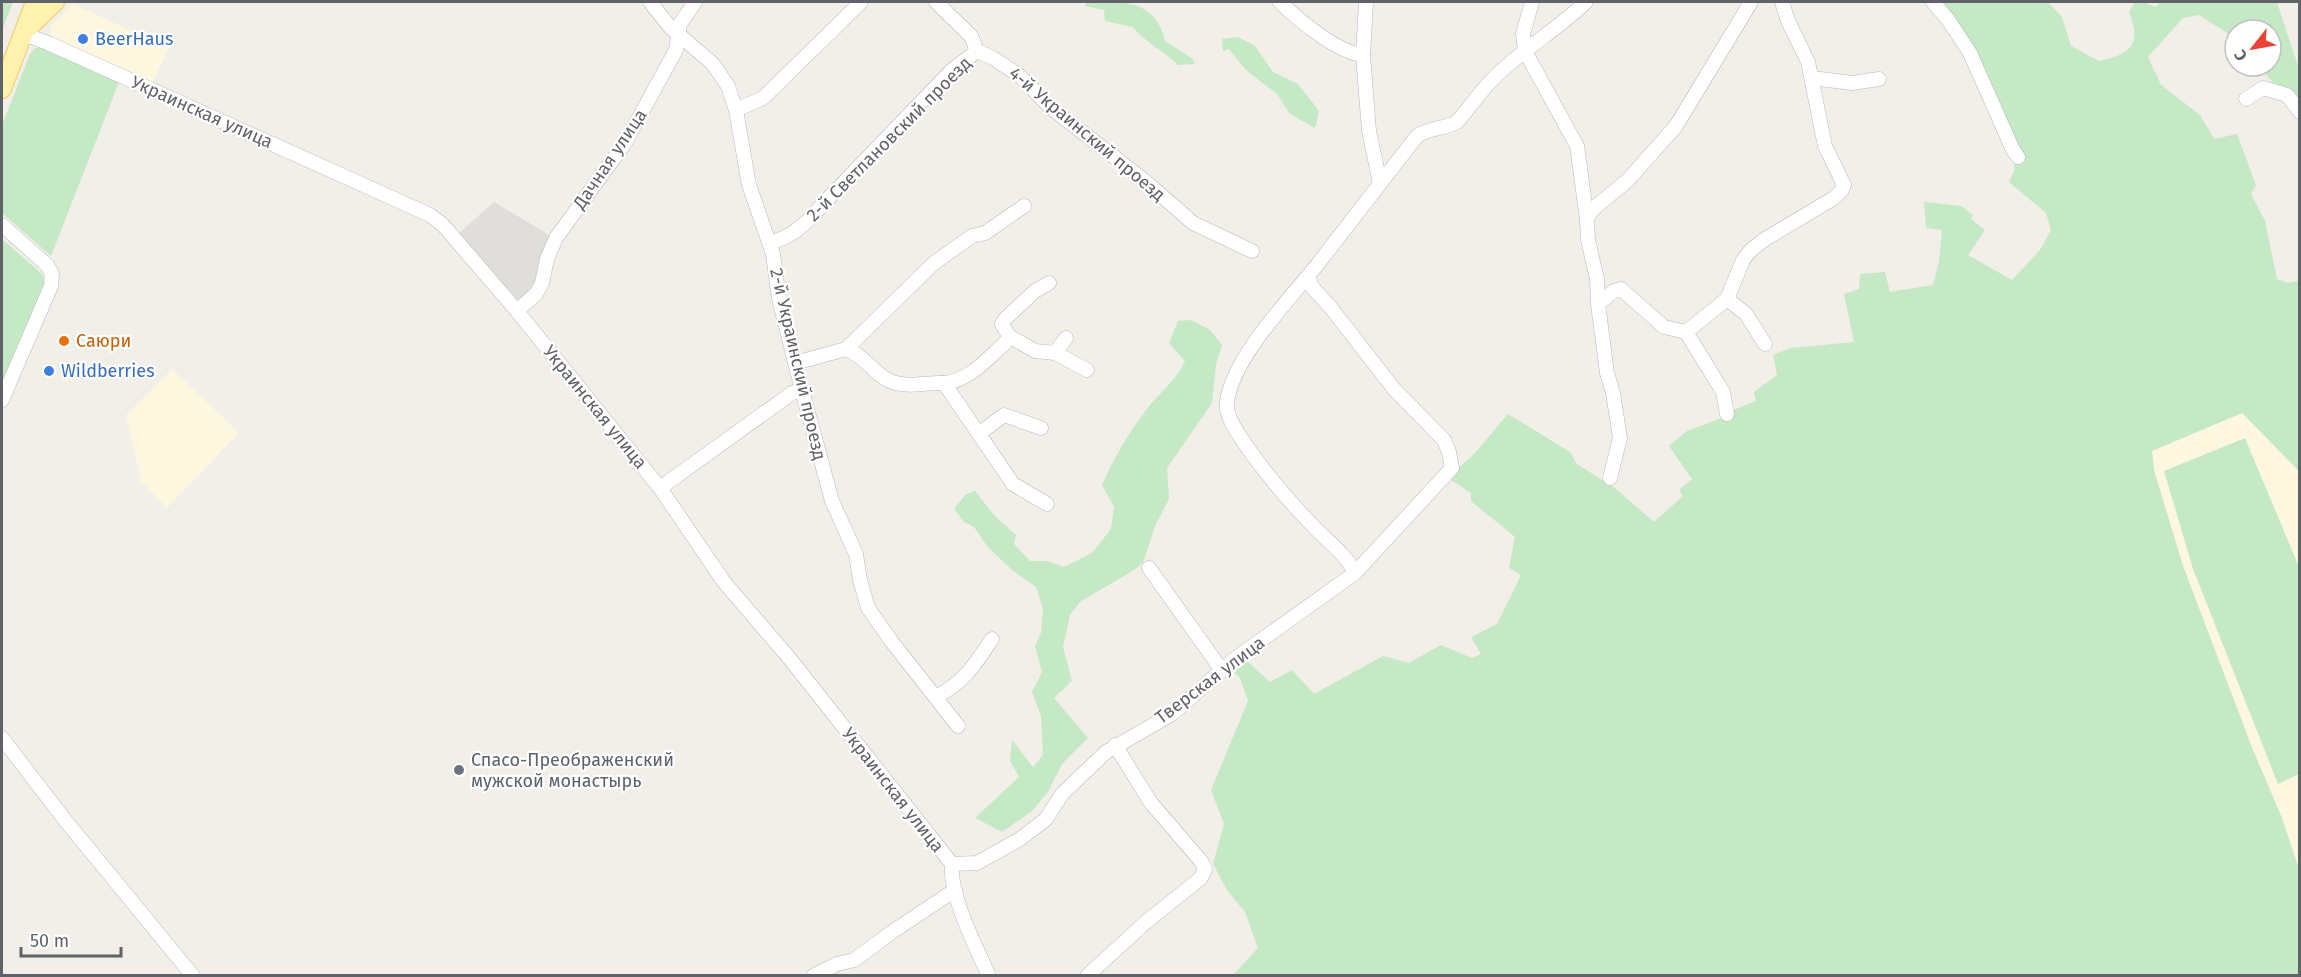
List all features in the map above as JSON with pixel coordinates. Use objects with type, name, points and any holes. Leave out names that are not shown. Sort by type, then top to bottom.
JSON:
[{"type":"main road","points":[[2,88],[35,2]]},
{"type":"main road","points":[[23,34],[55,2]]},
{"type":"street","name":"2-й Украинский проезд","points":[[650,2],[677,35],[713,64],[728,86],[736,110],[749,185],[770,242],[779,299],[802,390],[832,501],[856,554],[868,608],[958,726]]},
{"type":"street","name":"Дачная улица","points":[[517,310],[536,294],[542,283],[547,259],[556,238],[625,143],[675,50],[680,24],[695,2]]},
{"type":"street","points":[[736,110],[763,98],[861,2]]},
{"type":"street","name":"4-й Украинский проезд","points":[[936,2],[971,36],[977,51],[993,58],[1020,76],[1050,107],[1144,181],[1192,223],[1252,251]]},
{"type":"street","points":[[1280,2],[1290,12],[1335,44],[1352,54],[1363,55]]},
{"type":"street","points":[[1366,2],[1363,55],[1369,131],[1380,183]]},
{"type":"street","points":[[1532,2],[1523,34],[1528,61],[1577,146],[1588,240],[1597,279],[1607,373],[1613,393],[1620,438],[1610,478]]},
{"type":"street","points":[[1355,573],[1345,558],[1283,494],[1240,436],[1228,414],[1227,403],[1236,375],[1258,338],[1285,301],[1308,276],[1417,136],[1423,132],[1449,127],[1457,122],[1493,78],[1586,2]]},
{"type":"street","points":[[1587,219],[1593,209],[1628,180],[1676,126],[1751,2]]},
{"type":"street","points":[[1686,332],[1727,299],[1743,260],[1751,250],[1765,239],[1834,198],[1844,185],[1825,146],[1808,62],[1788,21],[1782,2]]},
{"type":"street","points":[[1934,2],[1970,53],[2018,157]]},
{"type":"street","name":"Украинская улица","points":[[23,34],[430,215],[443,225],[517,310],[660,488],[724,582],[790,659],[952,864],[951,872],[955,890],[966,925],[989,975]]},
{"type":"street","name":"2-й Светлановский проезд","points":[[770,242],[780,240],[810,220],[952,70],[977,51]]},
{"type":"street","points":[[1812,78],[1852,83],[1879,80]]},
{"type":"street","points":[[2246,99],[2263,88],[2287,95],[2300,112]]},
{"type":"street","points":[[795,363],[846,349],[934,263],[972,236],[985,233],[1024,206]]},
{"type":"street","points":[[2,225],[46,265],[52,274],[51,286],[2,400]]},
{"type":"street","name":"Тверская улица","points":[[952,864],[977,863],[1020,840],[1046,819],[1071,784],[1115,745],[1172,714],[1221,669],[1355,573],[1452,468],[1444,440],[1394,389],[1312,287],[1308,276]]},
{"type":"street","points":[[1049,283],[1035,291],[1005,318],[1002,324],[1010,336],[1035,351],[1055,354],[1087,370]]},
{"type":"street","points":[[1598,304],[1614,291],[1621,289],[1664,327],[1686,332],[1723,392],[1727,414]]},
{"type":"street","points":[[1727,299],[1746,314],[1765,344]]},
{"type":"street","points":[[846,349],[854,352],[888,380],[906,385],[944,383],[965,378],[1010,336]]},
{"type":"street","points":[[1055,354],[1066,338]]},
{"type":"street","points":[[944,383],[1013,484],[1047,504]]},
{"type":"street","points":[[660,488],[792,393],[802,390]]},
{"type":"street","points":[[980,433],[1004,415],[1041,428]]},
{"type":"street","points":[[1149,568],[1221,669]]},
{"type":"street","points":[[936,697],[969,674],[992,639]]},
{"type":"street","points":[[2,738],[72,829],[193,975]]},
{"type":"street","points":[[1087,975],[1146,922],[1201,878],[1205,869],[1201,861],[1151,803],[1115,745]]},
{"type":"street","points":[[813,975],[837,964],[854,960],[955,890]]},
{"type":"shaded area","points":[[73,4],[169,48],[152,83],[56,40],[50,34],[52,25]]},
{"type":"shaded area","points":[[494,202],[551,236],[540,259],[536,283],[523,299],[517,299],[459,233]]},
{"type":"shaded area","points":[[172,369],[239,433],[167,508],[141,481],[126,415]]},
{"type":"shaded area","points":[[2242,413],[2299,471],[2299,869],[2282,818],[2253,750],[2183,566],[2154,470],[2152,451]]},
{"type":"green space","points":[[2,2],[13,2],[2,31]]},
{"type":"green space","points":[[1087,2],[1126,3],[1146,10],[1154,17],[1165,41],[1193,59],[1195,64],[1178,65],[1143,38],[1133,27],[1105,21],[1104,10],[1085,6]]},
{"type":"green space","points":[[1941,2],[2048,2],[2062,17],[2071,46],[2099,61],[2119,55],[2131,46],[2134,33],[2129,12],[2135,2],[2144,2],[2156,7],[2160,2],[2277,2],[2282,18],[2223,18],[2223,30],[2199,15],[2183,18],[2148,57],[2161,85],[2200,115],[2214,139],[2237,134],[2256,185],[2251,194],[2265,221],[2277,279],[2288,283],[2299,281],[2299,471],[2242,413],[2152,451],[2154,470],[2183,566],[2253,750],[2282,818],[2299,869],[2299,975],[1233,975],[1258,948],[1245,912],[1227,890],[1213,864],[1224,824],[1211,790],[1248,701],[1240,678],[1233,671],[1246,660],[1270,682],[1292,670],[1314,694],[1383,656],[1409,663],[1441,645],[1472,658],[1481,654],[1471,637],[1497,624],[1521,575],[1509,568],[1515,537],[1471,501],[1471,493],[1450,479],[1508,414],[1570,452],[1577,464],[1615,488],[1654,522],[1683,496],[1679,490],[1692,479],[1669,446],[1687,431],[1722,418],[1731,411],[1756,401],[1754,392],[1777,375],[1773,355],[1791,348],[1854,342],[1844,294],[1859,289],[1860,274],[1885,272],[1890,292],[1933,285],[1939,261],[1942,230],[1926,228],[1924,202],[1961,206],[1973,215],[1971,219],[1985,230],[1968,255],[2012,280],[2040,250],[2051,230],[2046,213],[2009,182],[2015,169],[2013,160]]},
{"type":"green space","points":[[2283,20],[2299,69],[2299,113],[2294,115],[2269,78],[2283,78]]},
{"type":"green space","points":[[1238,37],[1255,46],[1273,72],[1298,84],[1319,111],[1315,128],[1290,114],[1277,94],[1246,70],[1229,49],[1223,51],[1222,39]]},
{"type":"green space","points":[[35,48],[42,48],[119,82],[51,256],[2,213],[2,125],[30,54]]},
{"type":"green space","points":[[2,239],[42,274],[45,283],[2,385]]},
{"type":"green space","points":[[1191,320],[1210,330],[1222,345],[1216,364],[1212,403],[1167,468],[1169,499],[1155,526],[1143,563],[1081,601],[1070,615],[1063,647],[1072,681],[1054,698],[1088,738],[1062,764],[1048,792],[1032,811],[1002,832],[975,818],[1019,777],[1010,761],[1012,740],[1033,767],[1043,755],[1041,716],[1032,692],[1042,672],[1035,646],[1041,633],[1043,609],[1036,587],[1012,570],[987,546],[974,527],[964,522],[954,509],[965,495],[975,491],[994,515],[1016,535],[1014,544],[1030,561],[1047,561],[1064,567],[1092,553],[1111,529],[1114,507],[1102,485],[1118,453],[1136,425],[1185,361],[1169,343],[1178,321]]},
{"type":"green space","points":[[2245,438],[2299,567],[2299,774],[2278,784],[2193,569],[2164,471]]},
{"type":"place","name":"BeerHaus","points":[[83,39]]},
{"type":"place","name":"Саюри","points":[[64,341]]},
{"type":"place","name":"Wildberries","points":[[49,371]]},
{"type":"place","name":"Спасо-Преображенский мужской монастырь","points":[[459,770]]}]
